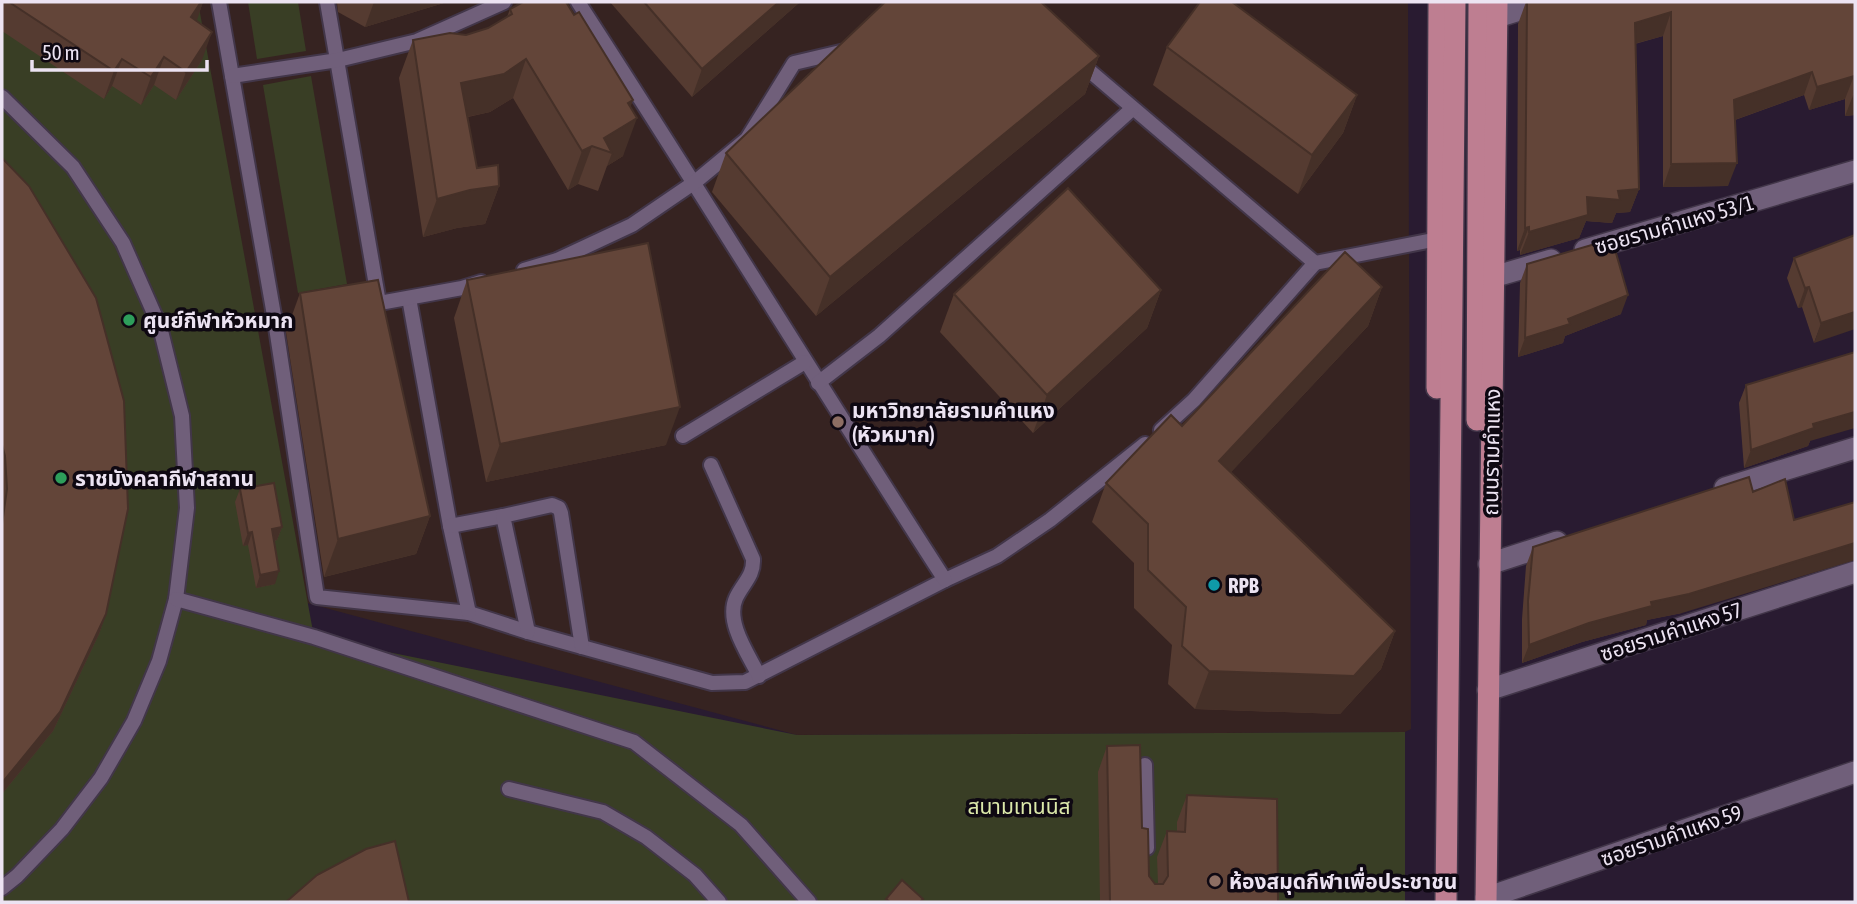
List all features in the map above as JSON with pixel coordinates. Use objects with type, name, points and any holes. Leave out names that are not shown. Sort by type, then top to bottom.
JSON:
[{"type":"main road","points":[[1433,902],[1439,2]]},
{"type":"main road","name":"ถนนรามคำแหง","points":[[1446,902],[1455,2]]},
{"type":"main road","name":"ถนนรามคำแหง","points":[[1479,2],[1481,901]]},
{"type":"main road","name":"ถนนรามคำแหง","points":[[1481,901],[1488,690],[1497,9]]},
{"type":"street","points":[[1497,9],[1545,2]]},
{"type":"street","name":"ซอยรามคำแหง 53/1","points":[[1493,277],[1855,171]]},
{"type":"street","points":[[1701,495],[1855,448]]},
{"type":"street","points":[[1489,564],[1582,534]]},
{"type":"street","name":"ซอยรามคำแหง 57","points":[[1488,690],[1855,572]]},
{"type":"street","name":"ซอยรามคำแหง 59","points":[[1481,901],[1855,772]]},
{"type":"lane","points":[[219,2],[281,320],[317,597],[470,613],[528,632],[712,683],[746,682],[759,676],[997,556],[1050,520],[1121,466],[1194,401],[1315,263],[1438,239]]},
{"type":"lane","points":[[327,2],[379,303]]},
{"type":"lane","points":[[232,76],[338,60],[417,41],[505,2]]},
{"type":"lane","points":[[578,2],[695,182],[818,383],[945,580]]},
{"type":"lane","points":[[349,308],[461,288],[503,276],[557,260],[632,225],[695,182],[747,139],[794,63],[849,50],[858,41]]},
{"type":"lane","points":[[1071,55],[1315,263]]},
{"type":"lane","points":[[2,97],[64,158],[124,243],[160,327],[182,416],[187,508],[176,599],[159,661],[139,709],[101,778],[62,829],[2,888]]},
{"type":"lane","points":[[818,383],[879,336],[1132,109]]},
{"type":"lane","points":[[410,298],[450,526],[470,613]]},
{"type":"lane","points":[[683,436],[805,362]]},
{"type":"lane","points":[[711,466],[753,559],[753,573],[736,598],[734,614],[735,625],[759,676]]},
{"type":"lane","points":[[450,526],[547,505],[559,508],[582,647]]},
{"type":"lane","points":[[503,516],[528,632]]},
{"type":"lane","points":[[176,599],[314,637],[634,742],[741,825],[809,902]]},
{"type":"lane","points":[[1145,765],[1148,861]]},
{"type":"lane","points":[[509,789],[603,812],[656,845],[695,875],[719,902]]},
{"type":"shaded area","name":"มหาวิทยาลัยรามคำแหง (หัวหมาก)","points":[[196,2],[1408,2],[1411,729],[1405,732],[797,735],[296,600]]},
{"type":"green space","name":"ศูนย์กีฬาหัวหมาก","points":[[2,2],[198,2],[314,637],[797,735],[1405,732],[1405,902],[2,902]]},
{"type":"green space","points":[[248,2],[298,2],[306,51],[257,59]]},
{"type":"green space","points":[[311,76],[347,284],[298,293],[263,85]]},
{"type":"building","points":[[9,2],[201,2],[191,17],[212,32],[186,72],[164,57],[151,77],[122,59],[114,71]]},
{"type":"building","points":[[523,2],[566,2],[574,15],[579,12],[633,100],[628,103],[637,118],[604,138],[612,153],[592,146],[582,151],[526,59],[504,74],[461,83],[477,168],[498,165],[499,186],[437,199],[413,40],[450,33],[466,35],[488,28],[512,14],[510,9]]},
{"type":"building","points":[[644,2],[779,2],[702,69]]},
{"type":"building","points":[[885,2],[1041,2],[1099,56],[830,277],[726,153]]},
{"type":"building","points":[[1200,2],[1232,2],[1357,95],[1312,155],[1167,47]]},
{"type":"building","points":[[1527,2],[1855,2],[1855,93],[1854,76],[1817,87],[1812,72],[1734,100],[1737,163],[1671,164],[1671,12],[1635,23],[1639,189],[1618,191],[1620,200],[1587,197],[1588,215],[1529,232],[1529,227],[1525,228]]},
{"type":"building","name":"ราชมังคลากีฬาสถาน","points":[[2,158],[29,186],[96,298],[124,401],[128,509],[106,614],[60,712],[2,783],[2,524],[7,489],[2,445]]},
{"type":"building","points":[[1068,188],[1161,290],[1047,395],[954,294]]},
{"type":"building","points":[[1855,235],[1855,312],[1821,323],[1809,287],[1805,288],[1794,258]]},
{"type":"building","points":[[1612,239],[1628,295],[1568,319],[1570,324],[1525,338],[1527,264]]},
{"type":"building","points":[[648,243],[680,407],[500,444],[467,280]]},
{"type":"building","points":[[1345,252],[1382,287],[1219,461],[1395,631],[1354,676],[1209,671],[1182,646],[1186,607],[1148,570],[1148,524],[1106,483],[1171,415],[1182,426]]},
{"type":"building","points":[[378,280],[430,516],[338,539],[300,293]]},
{"type":"building","points":[[1855,352],[1855,412],[1813,424],[1814,428],[1751,450],[1746,385]]},
{"type":"building","points":[[1749,477],[1753,492],[1785,479],[1794,520],[1855,502],[1855,543],[1689,594],[1651,602],[1652,606],[1589,623],[1529,645],[1528,601],[1533,547]]},
{"type":"building","points":[[274,483],[282,527],[272,529],[279,571],[260,575],[252,532],[248,533],[240,489]]},
{"type":"building","points":[[1140,745],[1142,828],[1148,829],[1149,876],[1155,884],[1163,884],[1168,876],[1167,831],[1185,832],[1187,795],[1277,799],[1278,902],[1110,902],[1107,746]]},
{"type":"building","points":[[395,841],[409,902],[286,902],[317,875],[366,849]]},
{"type":"building","points":[[902,880],[923,899],[920,902],[890,902],[886,899]]},
{"type":"place","name":"ศูนย์กีฬาหัวหมาก","points":[[129,320]]},
{"type":"place","name":"มหาวิทยาลัยรามคำแหง (หัวหมาก)","points":[[838,422]]},
{"type":"place","name":"ราชมังคลากีฬาสถาน","points":[[61,478]]},
{"type":"place","name":"RPB","points":[[1214,585]]},
{"type":"place","name":"ห้องสมุดกีฬาเพื่อประชาชน","points":[[1215,881]]},
{"type":"park label","name":"สนามเทนนิส","points":[[1019,806]]}]
